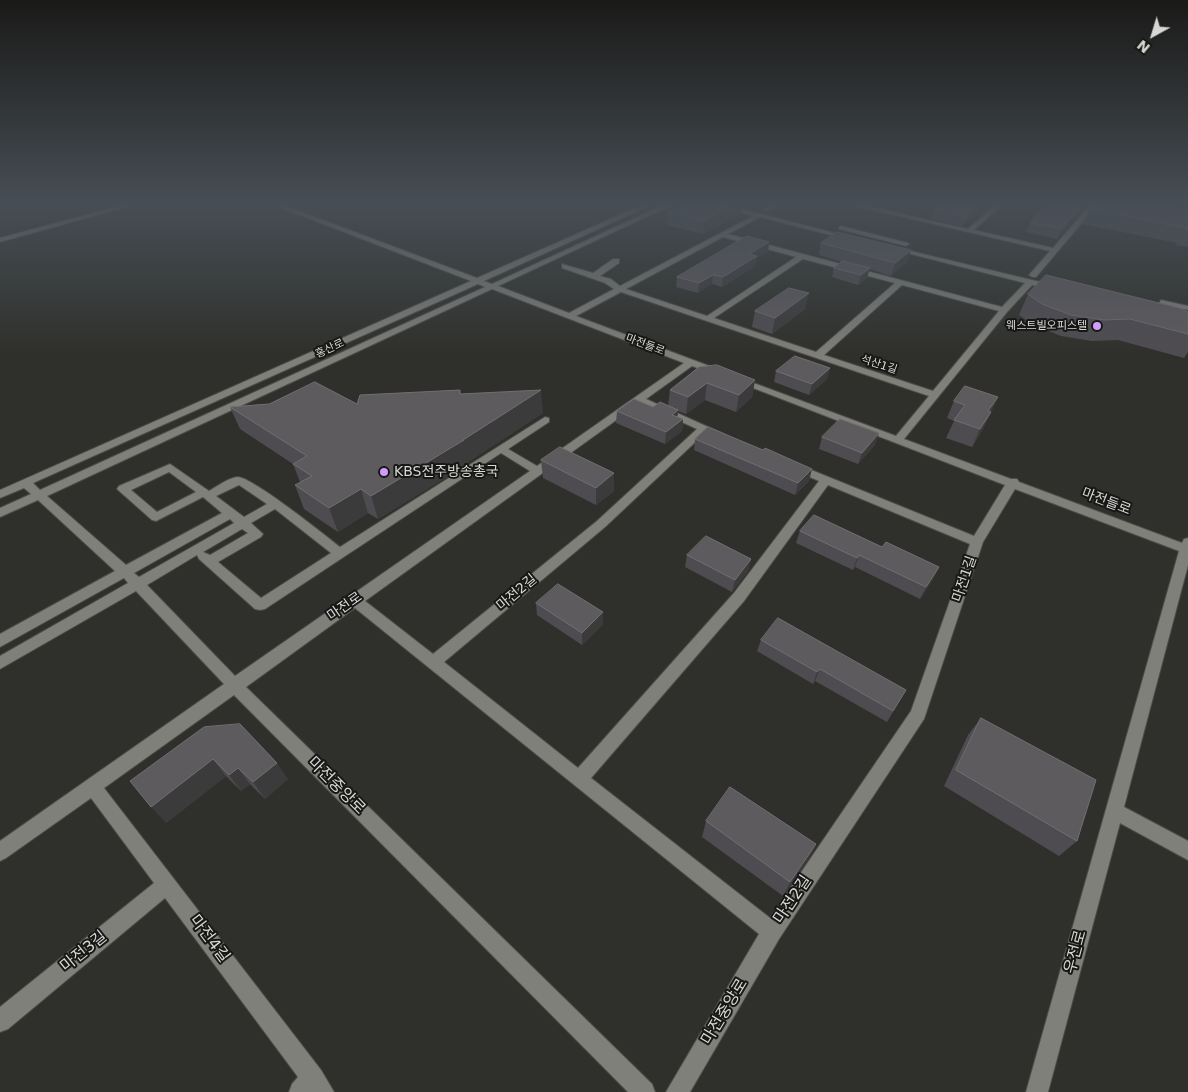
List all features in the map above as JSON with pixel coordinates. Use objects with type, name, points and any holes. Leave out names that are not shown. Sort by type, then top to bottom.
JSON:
[{"type":"street","name":"마전들로","points":[[409,256],[690,363],[1187,547]]},
{"type":"street","name":"홍산로","points":[[0,494],[533,256]]},
{"type":"street","name":"홍산로","points":[[0,513],[560,256]]},
{"type":"street","points":[[570,316],[683,256]]},
{"type":"street","points":[[706,319],[802,256],[1004,310]]},
{"type":"street","points":[[933,256],[1031,279],[1061,282]]},
{"type":"street","points":[[943,256],[1031,279],[1058,289]]},
{"type":"street","points":[[898,440],[1050,256]]},
{"type":"street","points":[[575,261],[584,264]]},
{"type":"street","points":[[594,276],[616,261]]},
{"type":"street","name":"석산1길","points":[[565,266],[608,281],[619,290],[935,395]]},
{"type":"street","points":[[593,266],[602,269]]},
{"type":"street","points":[[817,356],[901,282]]},
{"type":"street","points":[[1188,308],[1164,302],[1160,310],[1188,313]]},
{"type":"street","name":"마전로","points":[[0,852],[690,363]]},
{"type":"street","points":[[640,400],[730,439]]},
{"type":"street","points":[[185,539],[260,605],[545,420]]},
{"type":"street","name":"마전2길","points":[[433,663],[601,524],[704,428]]},
{"type":"street","points":[[501,449],[538,471]]},
{"type":"street","name":"마전1길","points":[[783,462],[977,542],[918,714]]},
{"type":"street","points":[[209,561],[257,534],[243,522],[206,494],[170,466],[123,489],[156,517],[206,494],[239,480],[276,504],[340,553]]},
{"type":"street","points":[[580,778],[739,597],[826,480]]},
{"type":"street","points":[[977,542],[1013,482]]},
{"type":"street","name":"마전중앙로","points":[[26,483],[138,584],[235,686],[644,1092]]},
{"type":"street","points":[[0,663],[276,504]]},
{"type":"street","points":[[0,641],[231,513]]},
{"type":"street","name":"우전로","points":[[1037,1092],[1187,547]]},
{"type":"street","name":"마전2길","points":[[355,600],[772,932],[918,714]]},
{"type":"street","name":"마전4길","points":[[93,787],[168,884],[312,1087]]},
{"type":"street","points":[[1115,811],[1188,851]]},
{"type":"street","name":"마전3길","points":[[0,1021],[168,884]]},
{"type":"street","name":"마전중앙로","points":[[677,1092],[772,932]]},
{"type":"building","points":[[713,256],[757,256],[723,277],[713,275],[699,283],[677,277]]},
{"type":"building","points":[[869,256],[904,256],[895,263]]},
{"type":"building","points":[[843,261],[870,268],[861,275],[834,268]]},
{"type":"building","points":[[1046,275],[1179,308],[1188,312],[1188,334],[1130,319],[1104,320],[1071,315],[1042,304],[1028,294]]},
{"type":"building","points":[[789,288],[809,293],[775,318],[755,311]]},
{"type":"building","points":[[795,356],[830,368],[812,384],[776,371]]},
{"type":"building","points":[[717,365],[755,380],[739,395],[707,383],[688,397],[670,390],[699,367]]},
{"type":"building","name":"KBS전주방송총국","points":[[315,382],[357,404],[360,395],[460,390],[460,394],[541,390],[464,440],[371,496],[361,489],[329,508],[295,485],[312,476],[293,464],[307,456],[230,407],[269,404]]},
{"type":"building","points":[[965,386],[998,397],[988,411],[991,412],[980,429],[954,420],[965,405],[954,401]]},
{"type":"building","points":[[634,399],[653,407],[660,402],[678,410],[672,415],[683,419],[666,432],[617,411]]},
{"type":"building","points":[[840,419],[879,433],[862,453],[822,437]]},
{"type":"building","points":[[708,427],[763,450],[765,448],[812,469],[798,483],[695,439]]},
{"type":"building","points":[[560,447],[614,473],[596,488],[541,460]]},
{"type":"building","points":[[814,515],[882,547],[886,542],[939,567],[926,587],[859,555],[857,558],[800,531]]},
{"type":"building","points":[[706,536],[751,559],[735,580],[687,555]]},
{"type":"building","points":[[558,584],[603,612],[582,633],[536,603]]},
{"type":"building","points":[[778,618],[906,690],[893,711],[820,669],[817,672],[761,640]]},
{"type":"building","points":[[981,718],[1096,780],[1077,841],[956,770]]},
{"type":"building","points":[[240,724],[277,763],[253,782],[238,768],[229,775],[213,759],[151,807],[130,781],[204,727]]},
{"type":"building","points":[[730,787],[816,844],[790,882],[706,821]]},
{"type":"place","name":"웨스트빌오피스텔","points":[[1097,326]]},
{"type":"place","name":"KBS전주방송총국","points":[[384,472]]}]
